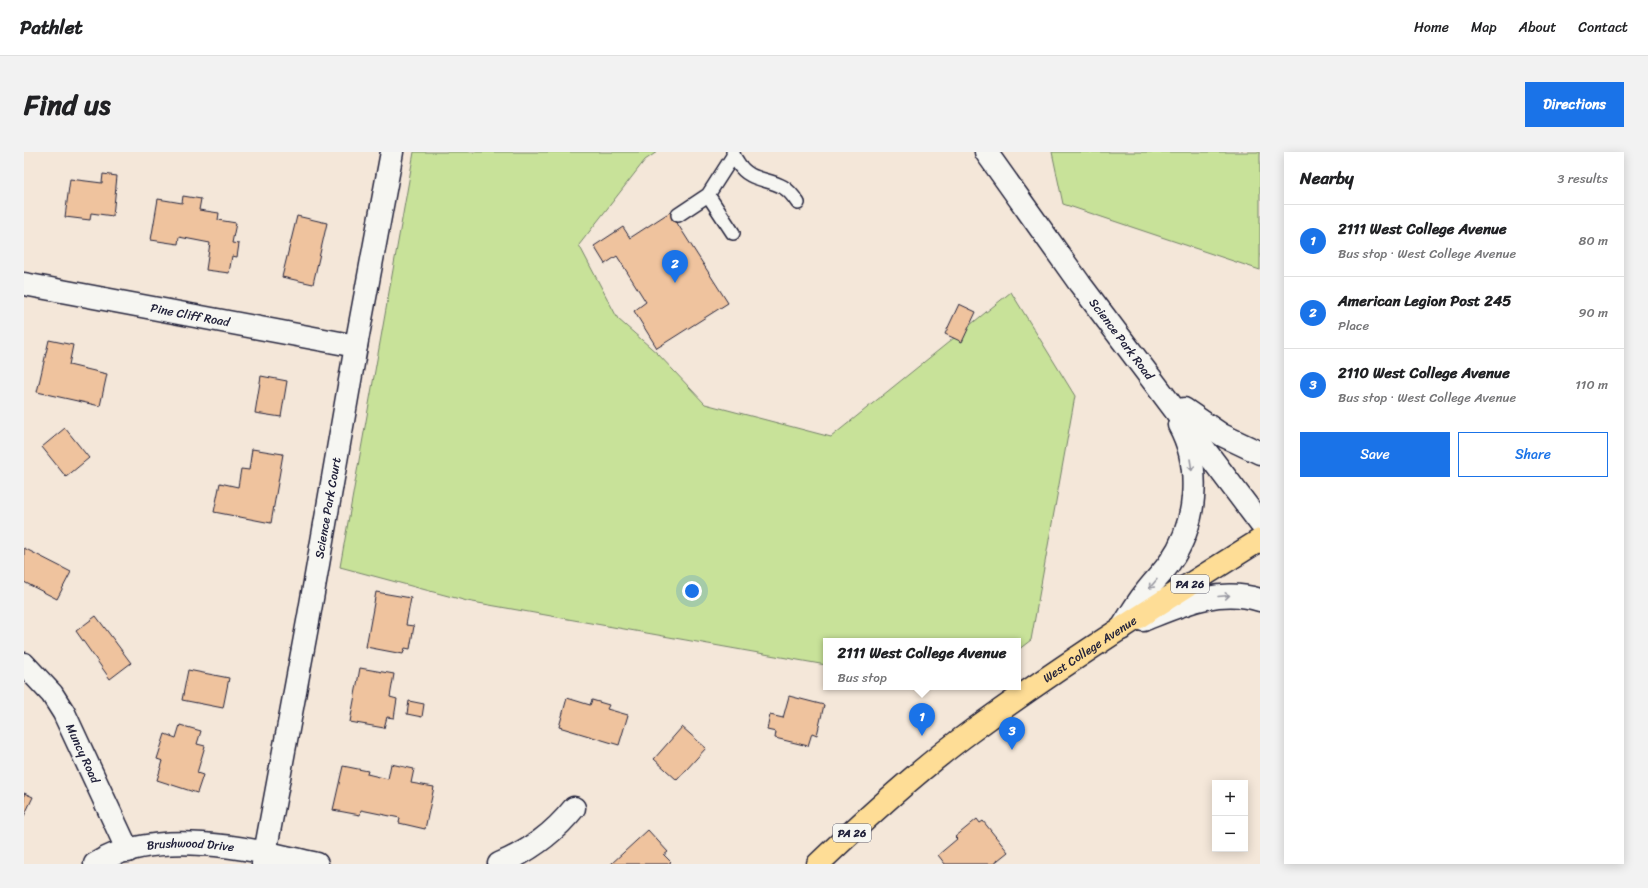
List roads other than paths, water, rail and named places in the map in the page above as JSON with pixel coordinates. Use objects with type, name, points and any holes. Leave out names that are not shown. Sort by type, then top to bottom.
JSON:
[{"type":"main road","name":"West College Avenue","points":[[818,864],[908,783],[972,730],[1121,629],[1260,540]]},
{"type":"street","name":"Science Park Court","points":[[264,858],[392,152]]},
{"type":"street","name":"Science Park Road","points":[[986,152],[1031,217],[1260,523]]},
{"type":"street","name":"Pine Cliff Road","points":[[24,284],[356,346]]},
{"type":"street","points":[[1161,391],[1201,422],[1222,435],[1260,453]]},
{"type":"street","points":[[1121,629],[1145,593],[1178,550],[1190,519],[1193,500],[1193,480],[1188,446],[1182,429],[1161,391]]},
{"type":"street","points":[[1121,629],[1197,599],[1227,595],[1247,596],[1260,600]]},
{"type":"street","name":"Muncy Road","points":[[24,664],[52,694],[64,713],[128,851]]},
{"type":"street","points":[[499,864],[519,856],[546,838],[574,808]]},
{"type":"street","name":"Brushwood Drive","points":[[95,864],[115,854],[161,844],[227,846],[264,858],[317,864]]},
{"type":"lane","points":[[678,215],[708,196],[733,154],[742,170],[754,178],[782,186],[791,193],[798,203]]},
{"type":"lane","points":[[708,196],[733,233]]},
{"type":"place","name":"American Legion Post 245","points":[[675,283]]},
{"type":"place","name":"2111 West College Avenue","points":[[922,736]]},
{"type":"place","name":"2110 West College Avenue","points":[[1012,750]]}]
